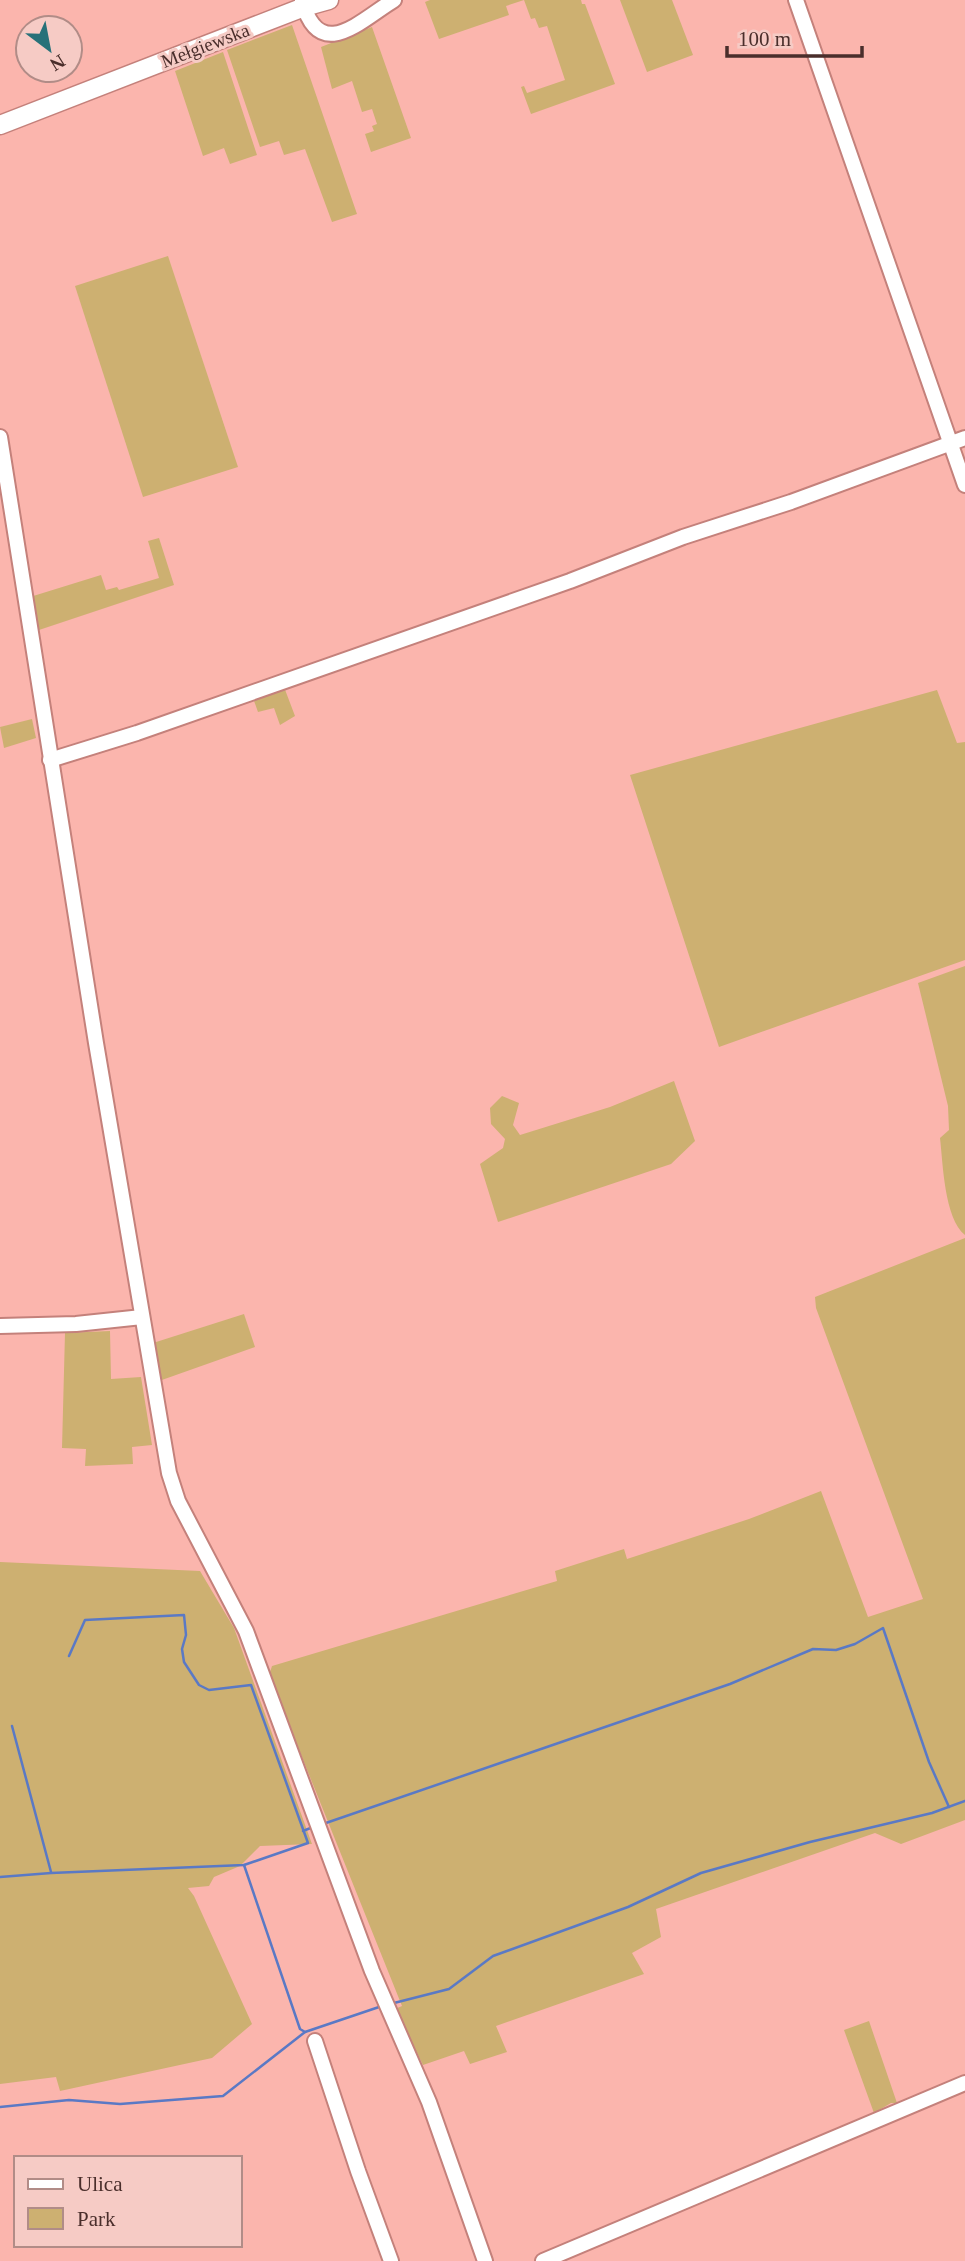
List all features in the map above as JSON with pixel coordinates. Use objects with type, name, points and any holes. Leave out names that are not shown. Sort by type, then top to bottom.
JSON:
[{"type":"main road","name":"Mełgiewska","points":[[0,125],[308,2],[329,0]]},
{"type":"street","points":[[308,2],[310,20],[319,30],[339,34],[394,0]]},
{"type":"street","points":[[796,0],[965,485]]},
{"type":"street","points":[[0,437],[50,760],[165,1457],[173,1488],[246,1631],[387,2009],[429,2102],[485,2261]]},
{"type":"street","points":[[50,760],[137,733],[570,581],[683,537],[791,502],[965,438]]},
{"type":"street","points":[[0,1326],[66,1325],[142,1317]]},
{"type":"street","points":[[314,2041],[391,2261]]},
{"type":"street","points":[[543,2261],[965,2083]]},
{"type":"green space","points":[[524,0],[506,6],[509,15],[439,39],[425,2]]},
{"type":"green space","points":[[524,0],[581,0],[582,4],[585,4],[615,84],[531,114],[521,87],[524,86],[527,93],[565,80],[547,26],[539,28],[535,18],[531,19]]},
{"type":"green space","points":[[620,0],[672,0],[693,55],[647,72]]},
{"type":"green space","points":[[292,25],[357,214],[332,222],[305,149],[284,155],[279,141],[260,147],[227,50]]},
{"type":"green space","points":[[372,27],[411,138],[371,152],[365,134],[374,131],[372,126],[377,124],[372,109],[362,112],[352,81],[332,89],[321,47]]},
{"type":"green space","points":[[223,52],[257,155],[230,164],[224,148],[203,156],[175,71]]},
{"type":"green space","points":[[168,256],[238,467],[143,497],[75,286]]},
{"type":"green space","points":[[159,538],[174,585],[36,631],[30,597],[101,575],[106,590],[117,587],[119,590],[159,578],[148,541]]},
{"type":"green space","points":[[284,687],[295,716],[280,725],[274,708],[258,712],[253,698]]},
{"type":"green space","points":[[937,690],[957,743],[965,742],[965,960],[719,1047],[630,775]]},
{"type":"green space","points":[[32,719],[36,738],[4,748],[0,727]]},
{"type":"green space","points":[[965,966],[965,1235],[953,1216],[946,1190],[940,1138],[949,1130],[948,1106],[918,983]]},
{"type":"green space","points":[[674,1081],[695,1141],[671,1164],[498,1222],[480,1164],[503,1148],[505,1139],[491,1124],[490,1108],[502,1096],[519,1103],[513,1125],[520,1135],[610,1107]]},
{"type":"green space","points":[[965,1238],[965,1820],[901,1844],[875,1833],[656,1909],[661,1937],[632,1953],[644,1974],[496,2026],[507,2052],[470,2064],[464,2051],[423,2065],[395,2009],[402,2006],[269,1675],[272,1666],[557,1581],[555,1571],[624,1549],[627,1559],[749,1519],[821,1491],[868,1617],[923,1599],[816,1308],[815,1297]]},
{"type":"green space","points":[[244,1314],[255,1347],[159,1381],[153,1343]]},
{"type":"green space","points":[[110,1331],[111,1379],[141,1377],[152,1445],[132,1447],[133,1464],[85,1466],[86,1449],[62,1448],[65,1333]]},
{"type":"green space","points":[[0,1562],[200,1571],[234,1628],[312,1844],[260,1846],[240,1866],[214,1877],[209,1886],[188,1888],[252,2024],[212,2058],[60,2091],[56,2077],[0,2084]]},
{"type":"green space","points":[[869,2021],[897,2103],[891,2103],[874,2113],[844,2030]]},
{"type":"waterway","points":[[0,1877],[244,1865],[308,1843],[251,1685],[209,1690],[199,1685],[184,1662],[184,1615],[85,1620],[69,1656]]},
{"type":"waterway","points":[[323,1824],[730,1684],[813,1649],[836,1650],[855,1644],[883,1628],[929,1762],[949,1807]]},
{"type":"waterway","points":[[12,1726],[51,1872]]},
{"type":"waterway","points":[[394,2003],[449,1989],[493,1956],[628,1907],[701,1873],[810,1842],[932,1813],[965,1801]]},
{"type":"waterway","points":[[303,1831],[313,1827]]},
{"type":"waterway","points":[[0,2107],[69,2100],[120,2104],[223,2096],[305,2032],[300,2029],[244,1865]]},
{"type":"waterway","points":[[305,2032],[379,2007]]}]
